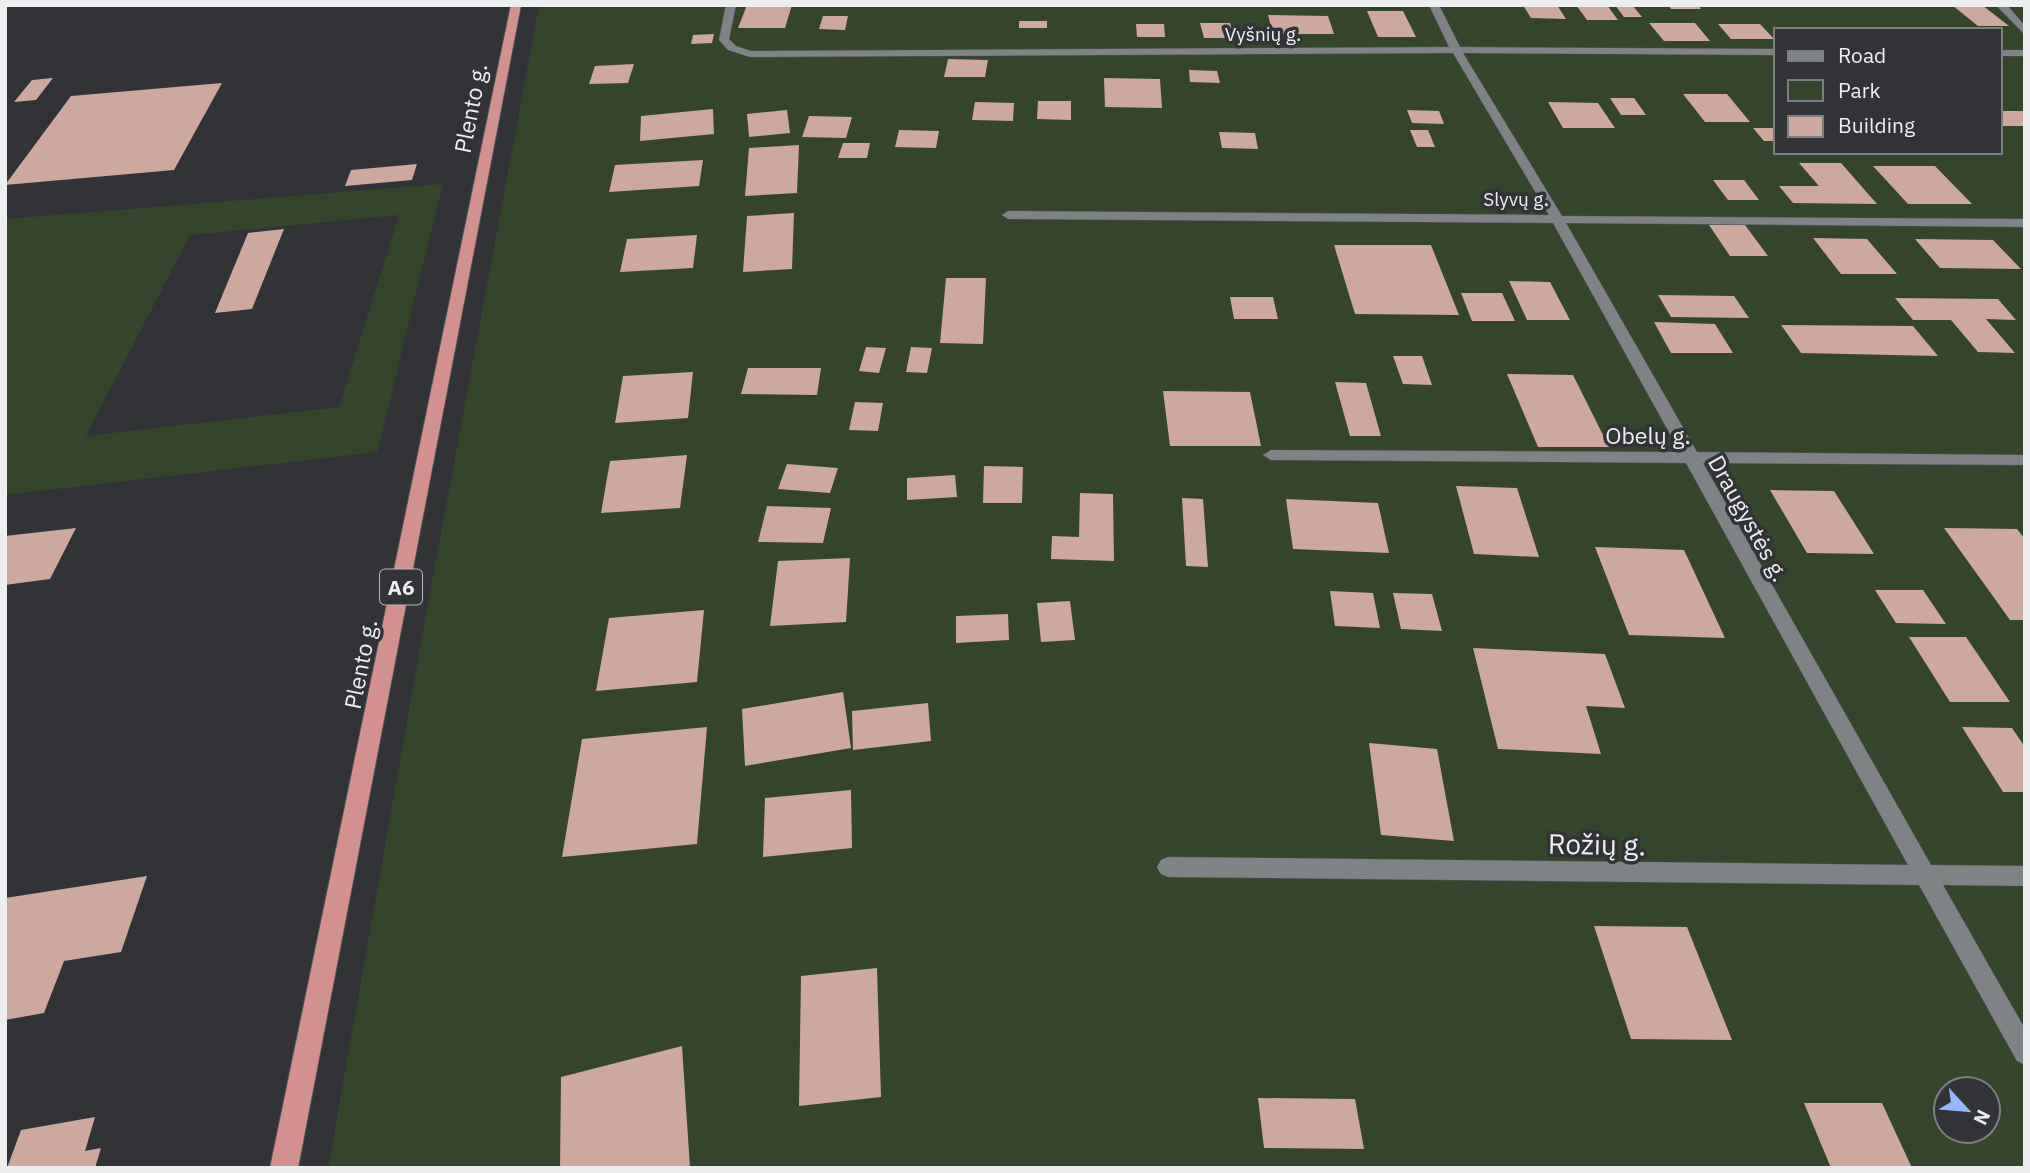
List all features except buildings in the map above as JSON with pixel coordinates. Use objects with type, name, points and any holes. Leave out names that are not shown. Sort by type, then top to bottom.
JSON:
[{"type":"highway","name":"Plento g.","points":[[284,1168],[516,5]]},
{"type":"street","name":"Vyšnių g.","points":[[731,5],[724,40],[732,48],[750,54],[1457,50],[1774,52]]},
{"type":"street","name":"Draugystės g.","points":[[1434,5],[1457,50],[1557,218],[1689,458],[2025,1053]]},
{"type":"street","points":[[2001,5],[2025,32]]},
{"type":"street","points":[[2002,53],[2025,53]]},
{"type":"street","name":"Slyvų g.","points":[[1008,215],[2025,223]]},
{"type":"street","name":"Obelų g.","points":[[1271,455],[2025,460]]},
{"type":"street","name":"Rožių g.","points":[[1168,867],[2025,876]]},
{"type":"green space","points":[[539,5],[2025,5],[2025,1168],[328,1168],[426,614]]},
{"type":"green space","points":[[443,184],[377,452],[5,495],[5,219]],"holes":[[[399,215],[339,407],[86,436],[190,235]]]}]
